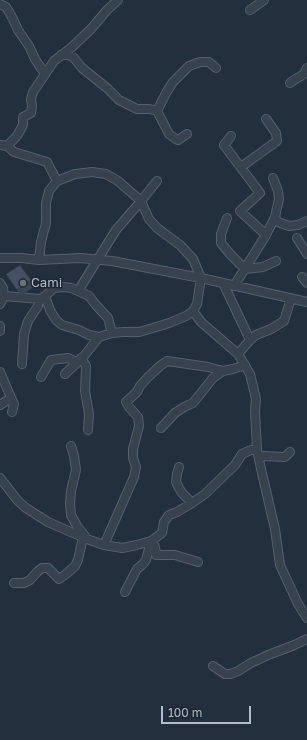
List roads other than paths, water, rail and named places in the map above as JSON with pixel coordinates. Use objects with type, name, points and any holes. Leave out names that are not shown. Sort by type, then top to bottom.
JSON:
[{"type":"street","points":[[57,181],[46,162],[14,152],[4,145],[17,136],[23,125],[23,117],[31,113],[31,99],[33,92],[54,60],[72,47],[91,30],[107,10],[118,0]]},
{"type":"street","points":[[250,10],[264,0]]},
{"type":"street","points":[[0,4],[6,7],[18,30],[29,46],[31,53],[45,74]]},
{"type":"street","points":[[61,55],[69,55],[74,58],[82,68],[107,88],[119,100],[137,108],[157,111],[169,134],[178,140],[187,134]]},
{"type":"street","points":[[157,111],[173,82],[189,66],[200,62],[209,62],[216,68]]},
{"type":"street","points":[[290,84],[304,74],[307,68]]},
{"type":"street","points":[[241,167],[277,141],[276,133],[266,119]]},
{"type":"street","points":[[231,136],[224,145],[260,193],[240,211],[266,236]]},
{"type":"street","points":[[39,260],[41,242],[46,223],[46,203],[49,191],[57,181],[75,174],[92,172],[106,174],[118,181],[141,202],[148,219],[157,228],[180,245],[193,259],[201,278],[197,304],[193,311],[170,323],[139,332],[112,333],[99,337],[89,335],[80,330],[62,325],[56,320],[42,298]]},
{"type":"street","points":[[234,286],[266,236],[275,217],[279,199],[278,191],[273,178]]},
{"type":"street","points":[[78,291],[116,230],[141,202],[157,181]]},
{"type":"street","points":[[275,217],[278,222],[289,226],[307,221]]},
{"type":"street","points":[[227,218],[221,234],[221,243],[245,269]]},
{"type":"street","points":[[297,238],[307,254]]},
{"type":"street","points":[[0,257],[39,260],[80,258],[112,261],[201,278],[307,302]]},
{"type":"street","points":[[245,269],[263,267],[276,261]]},
{"type":"street","points":[[0,283],[3,288],[4,296],[0,304]]},
{"type":"street","points":[[223,283],[250,340]]},
{"type":"street","points":[[22,364],[24,334],[28,321],[42,298],[54,288],[71,288],[89,296],[94,304],[108,318],[112,333]]},
{"type":"street","points":[[4,296],[42,298]]},
{"type":"street","points":[[238,354],[256,335],[271,329],[284,321],[289,305],[289,298]]},
{"type":"street","points":[[193,311],[202,322],[238,354],[250,374],[256,399],[257,450],[275,529],[280,565],[298,604],[307,618]]},
{"type":"street","points":[[0,326],[0,331]]},
{"type":"street","points":[[65,374],[94,345],[99,337]]},
{"type":"street","points":[[41,377],[51,360],[68,358],[79,360],[86,366],[85,391],[89,414],[88,430]]},
{"type":"street","points":[[104,544],[134,477],[136,467],[133,458],[133,449],[139,426],[138,417],[126,402],[137,392],[148,377],[167,361],[208,367],[223,371]]},
{"type":"street","points":[[161,428],[175,413],[193,403],[213,378],[223,371],[245,365]]},
{"type":"street","points":[[0,372],[14,404],[12,412]]},
{"type":"street","points":[[0,405],[6,401],[12,400]]},
{"type":"street","points":[[71,446],[76,470],[71,491],[71,515],[85,538]]},
{"type":"street","points":[[0,478],[18,501],[48,522],[85,538],[122,548],[151,541],[162,533],[164,522],[169,515],[177,512],[205,494],[235,465],[242,454],[251,450],[257,450]]},
{"type":"street","points":[[259,459],[264,456],[286,457],[290,452]]},
{"type":"street","points":[[179,467],[176,482],[178,488],[192,503]]},
{"type":"street","points":[[14,583],[24,583],[30,580],[42,568],[48,568],[59,579],[75,566],[85,538]]},
{"type":"street","points":[[151,541],[155,547],[156,555],[175,555],[198,562]]},
{"type":"street","points":[[125,592],[137,570],[146,560],[151,541]]},
{"type":"street","points":[[213,666],[224,674],[231,674],[251,662],[307,639]]},
{"type":"place","name":"Cami","points":[[23,283]]}]
